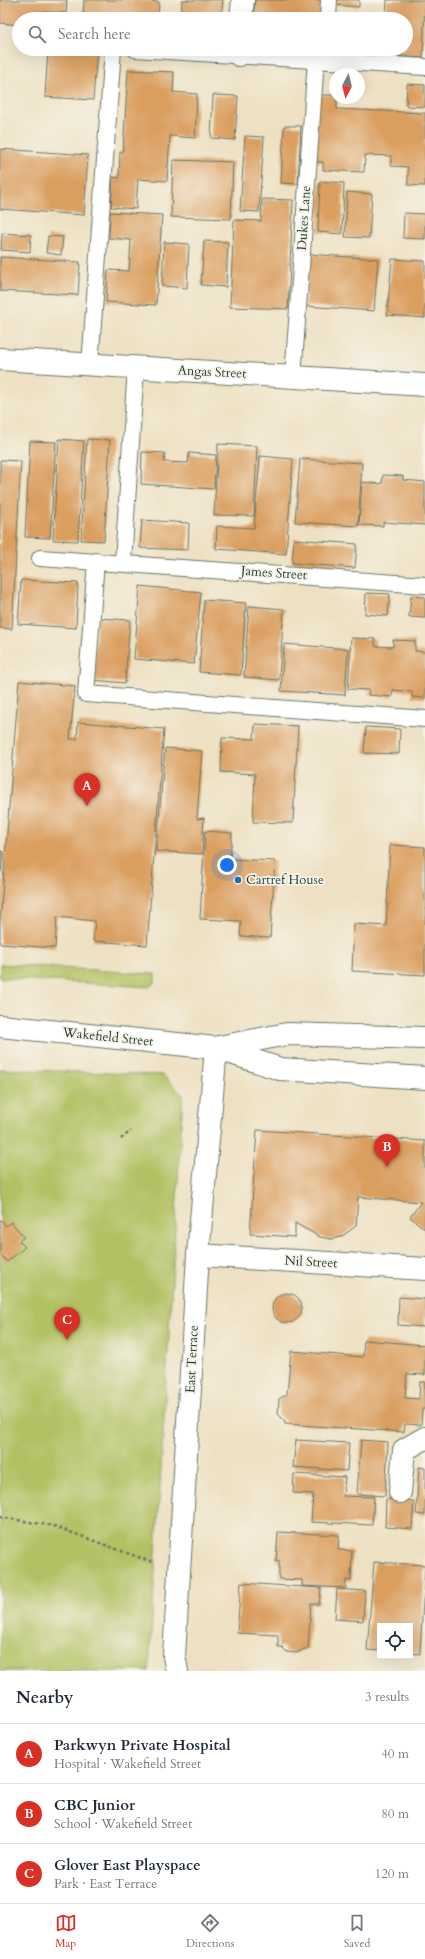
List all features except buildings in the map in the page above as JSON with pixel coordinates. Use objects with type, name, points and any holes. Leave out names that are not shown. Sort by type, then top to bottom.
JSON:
[{"type":"street","points":[[242,12],[243,0]]},
{"type":"street","name":"Angas Street","points":[[0,359],[425,385]]},
{"type":"street","name":"Wakefield Street","points":[[0,1026],[216,1048],[280,1068],[425,1078]]},
{"type":"street","name":"Wakefield Street","points":[[216,1048],[287,1034],[425,1038]]},
{"type":"street","name":"East Terrace","points":[[176,1671],[174,1661],[198,1255],[216,1048]]},
{"type":"street","name":"Nil Street","points":[[198,1255],[425,1269]]},
{"type":"street","points":[[400,1492],[404,1450],[425,1438]]},
{"type":"lane","points":[[328,12],[329,0]]},
{"type":"lane","points":[[90,365],[112,56]]},
{"type":"lane","points":[[306,56],[425,67]]},
{"type":"lane","name":"Dukes Lane","points":[[293,377],[323,57]]},
{"type":"lane","points":[[123,562],[136,367]]},
{"type":"lane","name":"James Street","points":[[40,558],[123,562],[425,585]]},
{"type":"lane","points":[[96,561],[86,694],[425,719]]},
{"type":"path","points":[[121,1139],[131,1131]]},
{"type":"path","points":[[0,1517],[54,1526],[150,1562],[180,1565]]},
{"type":"green space","points":[[0,964],[155,974],[155,982],[149,987],[0,978]]},
{"type":"green space","points":[[0,1069],[163,1075],[183,1095],[149,1671],[0,1671]]},
{"type":"place","name":"Parkwyn Private Hospital","points":[[87,806]]},
{"type":"place","name":"Cartref House","points":[[238,880]]},
{"type":"place","name":"CBC Junior","points":[[387,1167]]},
{"type":"place","name":"Glover East Playspace","points":[[67,1340]]}]
